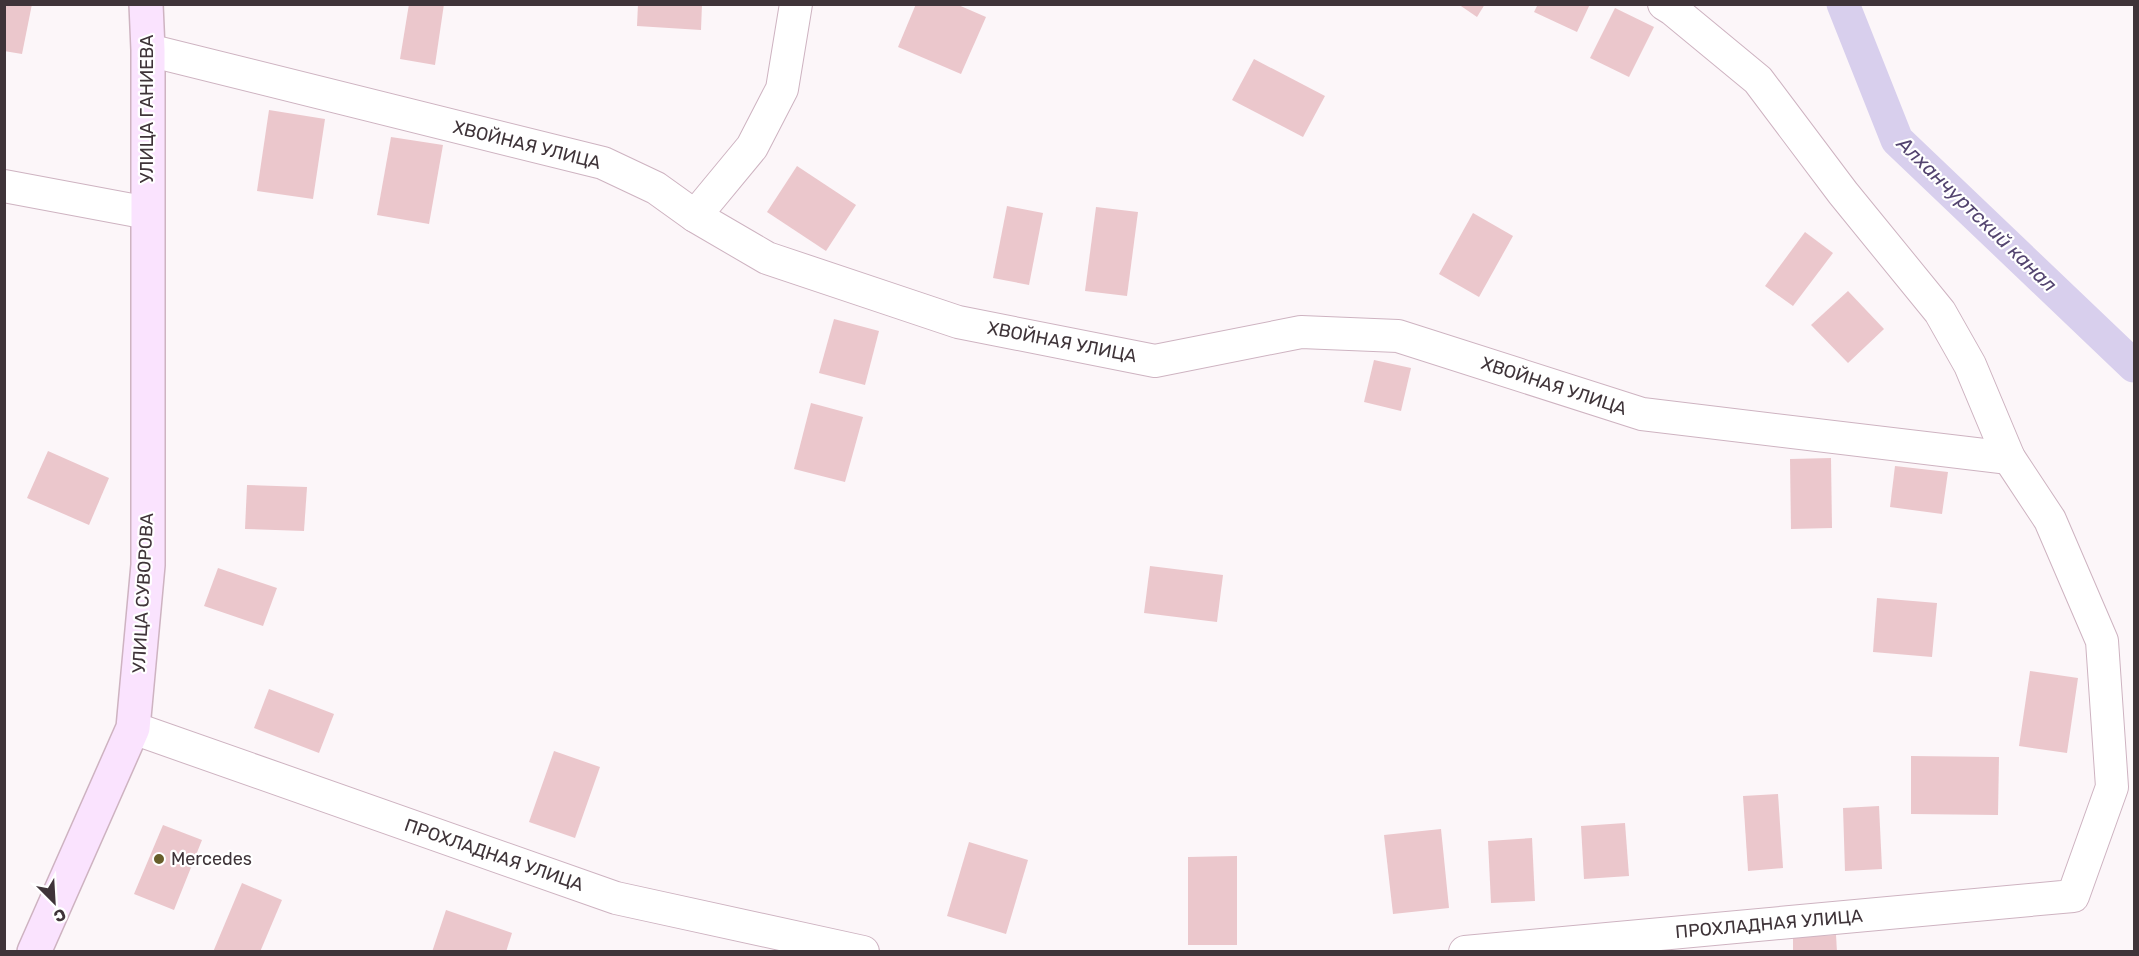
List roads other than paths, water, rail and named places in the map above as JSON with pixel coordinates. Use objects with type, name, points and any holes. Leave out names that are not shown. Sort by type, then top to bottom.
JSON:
[{"type":"main road","name":"УЛИЦА ГАНИЕВА","points":[[146,4],[148,213]]},
{"type":"main road","name":"УЛИЦА СУВОРОВА","points":[[34,951],[133,728],[148,565],[148,213]]},
{"type":"street","points":[[695,216],[752,147],[782,89],[796,4]]},
{"type":"street","points":[[1670,6],[1758,80],[1843,193],[1940,312],[1970,366],[2009,458]]},
{"type":"street","name":"ХВОЙНАЯ УЛИЦА","points":[[148,50],[603,163],[656,188],[695,216],[767,258],[958,321],[1155,361],[1301,332],[1398,336],[1642,414],[2009,458]]},
{"type":"street","points":[[4,186],[148,213]]},
{"type":"street","name":"ПРОХЛАДНАЯ УЛИЦА","points":[[1466,951],[2073,896],[2112,787],[2102,641],[2050,520],[2009,458]]},
{"type":"street","name":"ПРОХЛАДНАЯ УЛИЦА","points":[[133,728],[616,898],[863,951]]},
{"type":"waterway","name":"Алханчуртский канал","points":[[1843,4],[1897,140],[2134,366]]},
{"type":"place","name":"Mercedes","points":[[159,859]]}]
